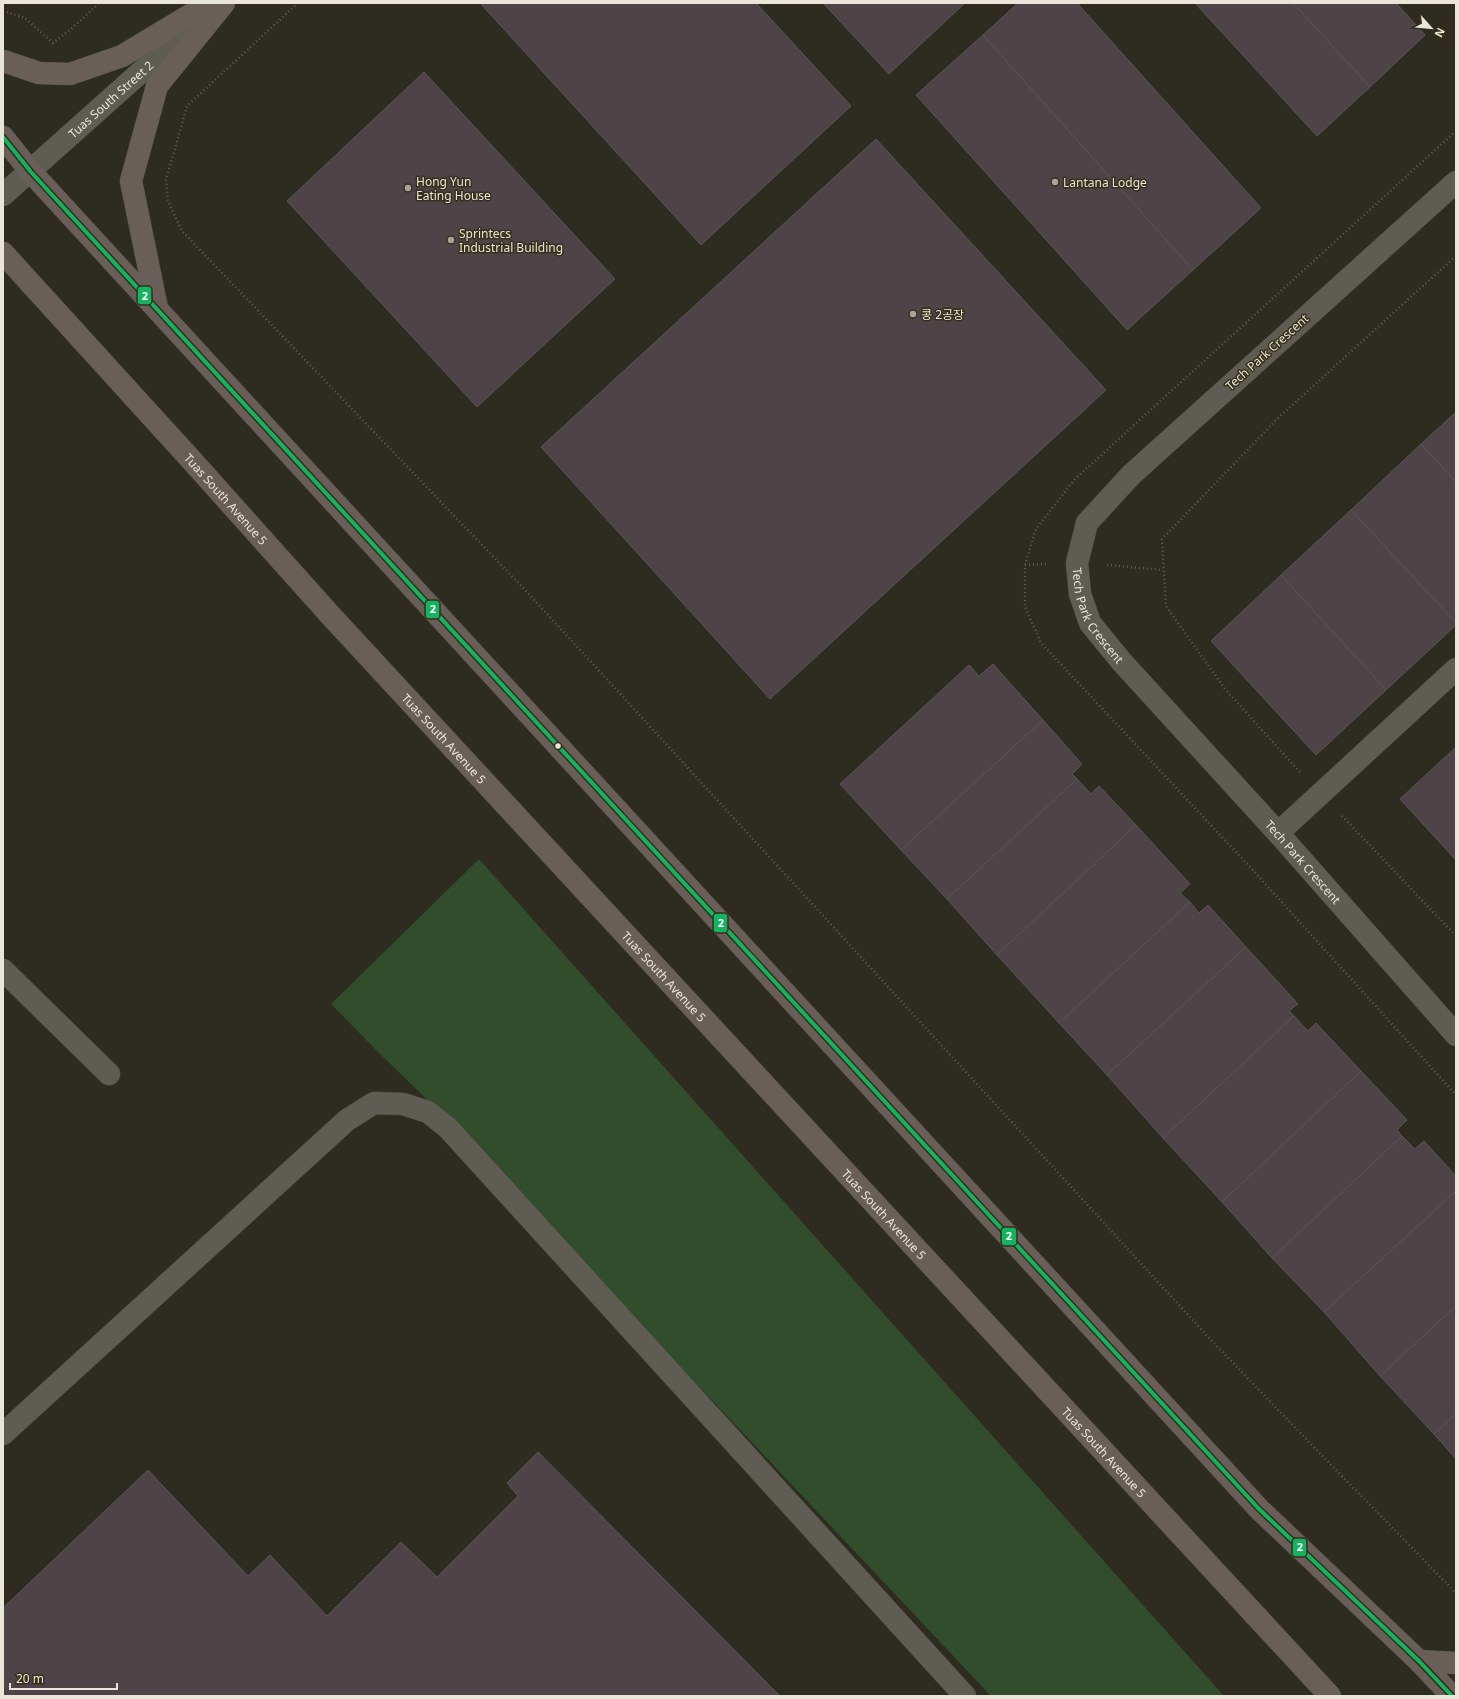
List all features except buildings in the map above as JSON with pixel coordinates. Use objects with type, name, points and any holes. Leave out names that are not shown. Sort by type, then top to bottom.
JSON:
[{"type":"main road","points":[[3,61],[39,73],[70,74],[122,56],[210,3]]},
{"type":"main road","points":[[157,308],[131,181],[157,86],[224,3]]},
{"type":"main road","points":[[3,136],[31,172],[1259,1509],[1419,1661],[1452,1696]]},
{"type":"main road","name":"Tuas South Avenue 5","points":[[3,254],[195,464],[337,623],[1330,1696]]},
{"type":"main road","points":[[1419,1661],[1456,1663]]},
{"type":"street","name":"Tuas South Street 2","points":[[3,195],[31,172],[219,3]]},
{"type":"street","name":"Tech Park Crescent","points":[[1456,182],[1131,474],[1087,523],[1077,563],[1080,594],[1090,622],[1121,661],[1278,833],[1456,1035]]},
{"type":"street","points":[[1278,833],[1456,669]]},
{"type":"street","points":[[3,970],[109,1074]]},
{"type":"street","points":[[3,1434],[347,1120],[374,1103],[403,1104],[428,1112],[448,1128],[965,1696]]},
{"type":"path","points":[[3,11],[25,18],[53,43],[70,30],[99,3]]},
{"type":"path","points":[[298,3],[187,106],[166,180],[168,200],[182,231],[527,592],[1211,1340],[1456,1592]]},
{"type":"path","points":[[1456,131],[1075,478],[1036,529],[1025,565],[1025,607],[1041,643],[1250,867],[1456,1095]]},
{"type":"path","points":[[1456,256],[1278,418],[1162,538],[1166,606],[1225,689],[1320,793],[1456,936]]},
{"type":"green space","points":[[479,859],[1224,1696],[991,1696],[445,1117],[331,1004]]},
{"type":"transit line","name":"2","points":[[3,137],[31,172],[1259,1509],[1419,1661],[1452,1696]]},
{"type":"place","name":"Lantana Lodge","points":[[1055,182]]},
{"type":"place","name":"Hong Yun Eating House","points":[[408,188]]},
{"type":"place","name":"Sprintecs Industrial Building","points":[[451,240]]},
{"type":"place","name":"콩 2공장","points":[[913,314]]}]
